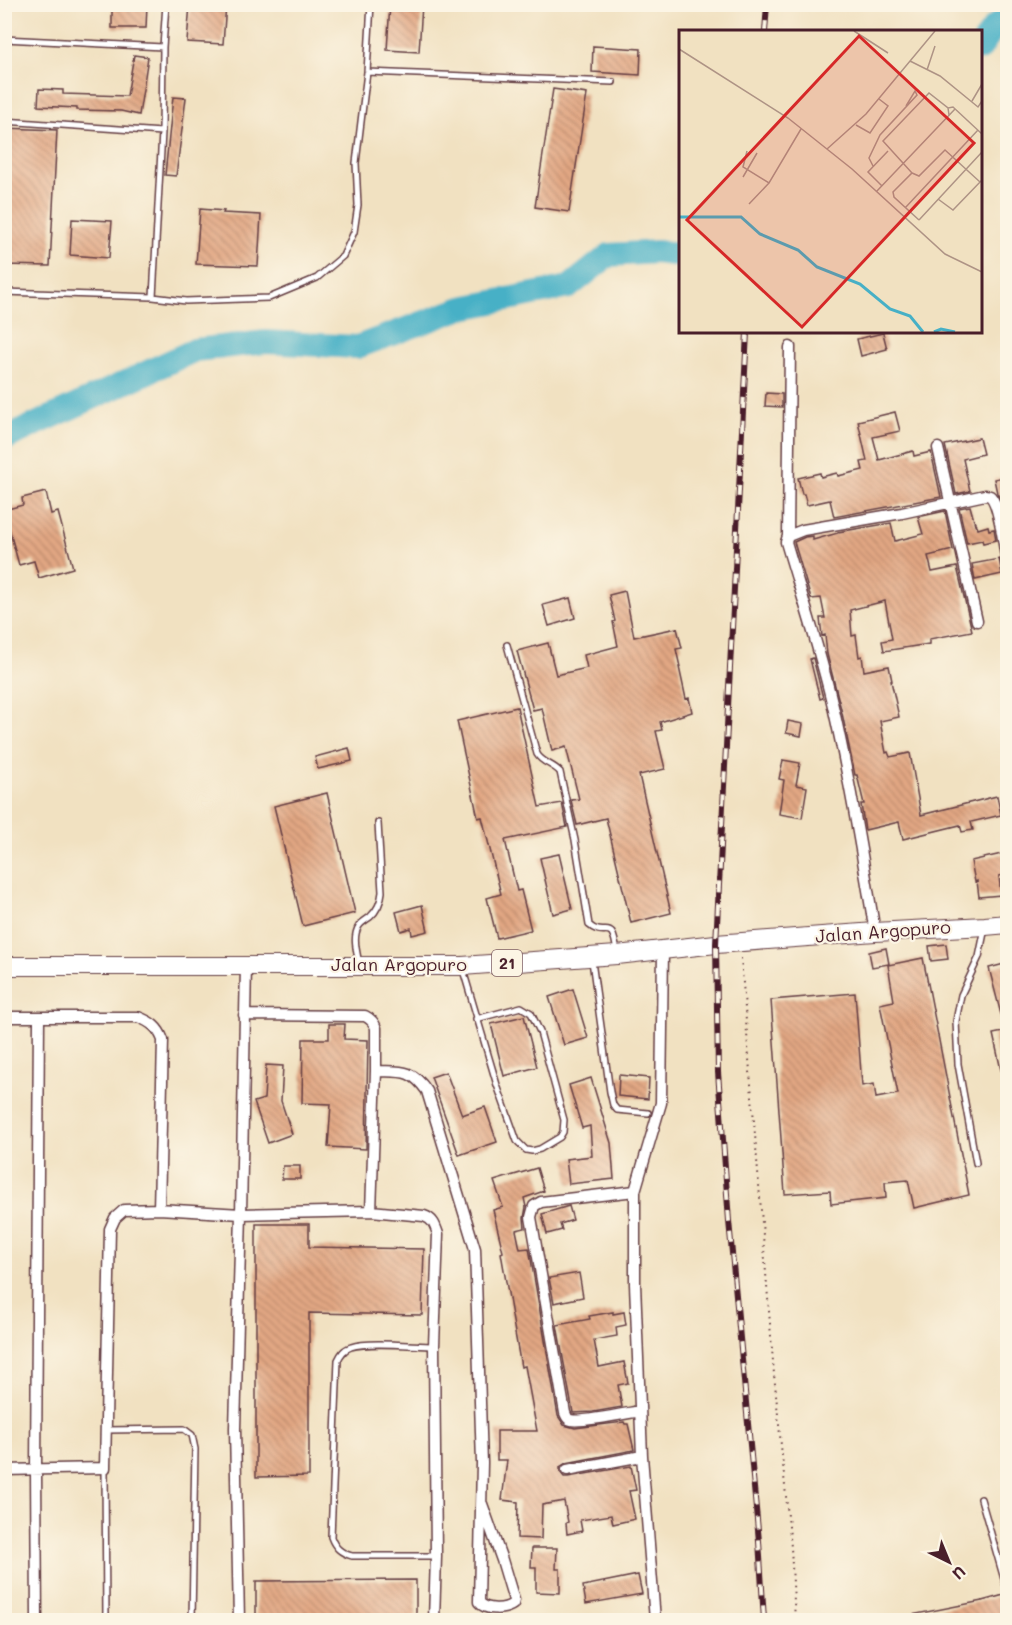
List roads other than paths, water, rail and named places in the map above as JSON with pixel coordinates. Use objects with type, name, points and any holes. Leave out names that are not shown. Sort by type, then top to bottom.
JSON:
[{"type":"highway","name":"Jalan Argopuro","points":[[4,966],[462,966],[617,955],[716,944],[1008,924]]},
{"type":"street","points":[[790,347],[788,536],[786,542],[816,640],[835,714],[875,932]]},
{"type":"street","points":[[938,448],[977,621]]},
{"type":"street","points":[[788,536],[803,530],[985,495],[990,496],[998,514],[1008,569]]},
{"type":"street","points":[[655,1620],[642,1456],[635,1284],[635,1191],[661,1103],[663,950]]},
{"type":"street","points":[[239,1620],[235,1429],[246,966]]},
{"type":"street","points":[[244,1015],[364,1016],[370,1018],[374,1023],[376,1071],[371,1211]]},
{"type":"street","points":[[4,1017],[138,1017],[159,1029],[163,1040],[159,1209]]},
{"type":"street","points":[[37,1620],[39,1017]]},
{"type":"street","points":[[376,1071],[408,1072],[427,1091],[475,1249],[482,1463],[479,1602],[482,1607],[506,1608],[513,1604],[514,1600],[482,1504]]},
{"type":"street","points":[[635,1191],[541,1202],[534,1206],[531,1217],[567,1418],[573,1421],[585,1420],[640,1411]]},
{"type":"street","points":[[4,1470],[105,1468],[110,1229],[124,1210],[159,1209],[241,1214],[371,1211],[424,1216],[435,1225],[438,1233],[434,1346],[436,1556],[434,1620]]},
{"type":"street","points":[[567,1470],[642,1456]]},
{"type":"lane","points":[[153,297],[166,4]]},
{"type":"lane","points":[[4,292],[153,297],[186,301],[268,298],[317,278],[343,256],[354,232],[358,205],[356,162],[367,72],[371,4]]},
{"type":"lane","points":[[4,39],[163,47]]},
{"type":"lane","points":[[367,72],[613,82]]},
{"type":"lane","points":[[4,121],[162,132]]},
{"type":"lane","points":[[507,645],[537,754],[541,760],[560,772],[575,840],[589,925],[594,929],[613,933],[617,955]]},
{"type":"lane","points":[[359,965],[355,944],[357,932],[362,922],[372,916],[381,901],[378,824]]},
{"type":"lane","points":[[976,1163],[958,1064],[956,1021],[962,996],[979,957],[985,926]]},
{"type":"lane","points":[[592,957],[613,1105],[618,1110],[648,1113]]},
{"type":"lane","points":[[462,966],[496,1085],[517,1141],[526,1150],[540,1149],[560,1137],[564,1120],[540,1032],[531,1013],[521,1007],[477,1018]]},
{"type":"lane","points":[[434,1346],[362,1344],[349,1347],[341,1353],[338,1360],[331,1537],[334,1545],[343,1553],[352,1556],[436,1556]]},
{"type":"lane","points":[[105,1430],[184,1429],[192,1435],[195,1449],[192,1620]]},
{"type":"lane","points":[[105,1468],[106,1620]]},
{"type":"lane","points":[[981,1499],[1008,1593]]},
{"type":"waterway","points":[[982,46],[994,27],[1008,17]]},
{"type":"waterway","points":[[4,439],[195,350],[266,342],[357,347],[462,308],[569,287],[609,255],[657,252],[679,255]]},
{"type":"railway","points":[[765,30],[767,4]]},
{"type":"railway","points":[[747,333],[716,944],[718,1072],[764,1620]]}]
